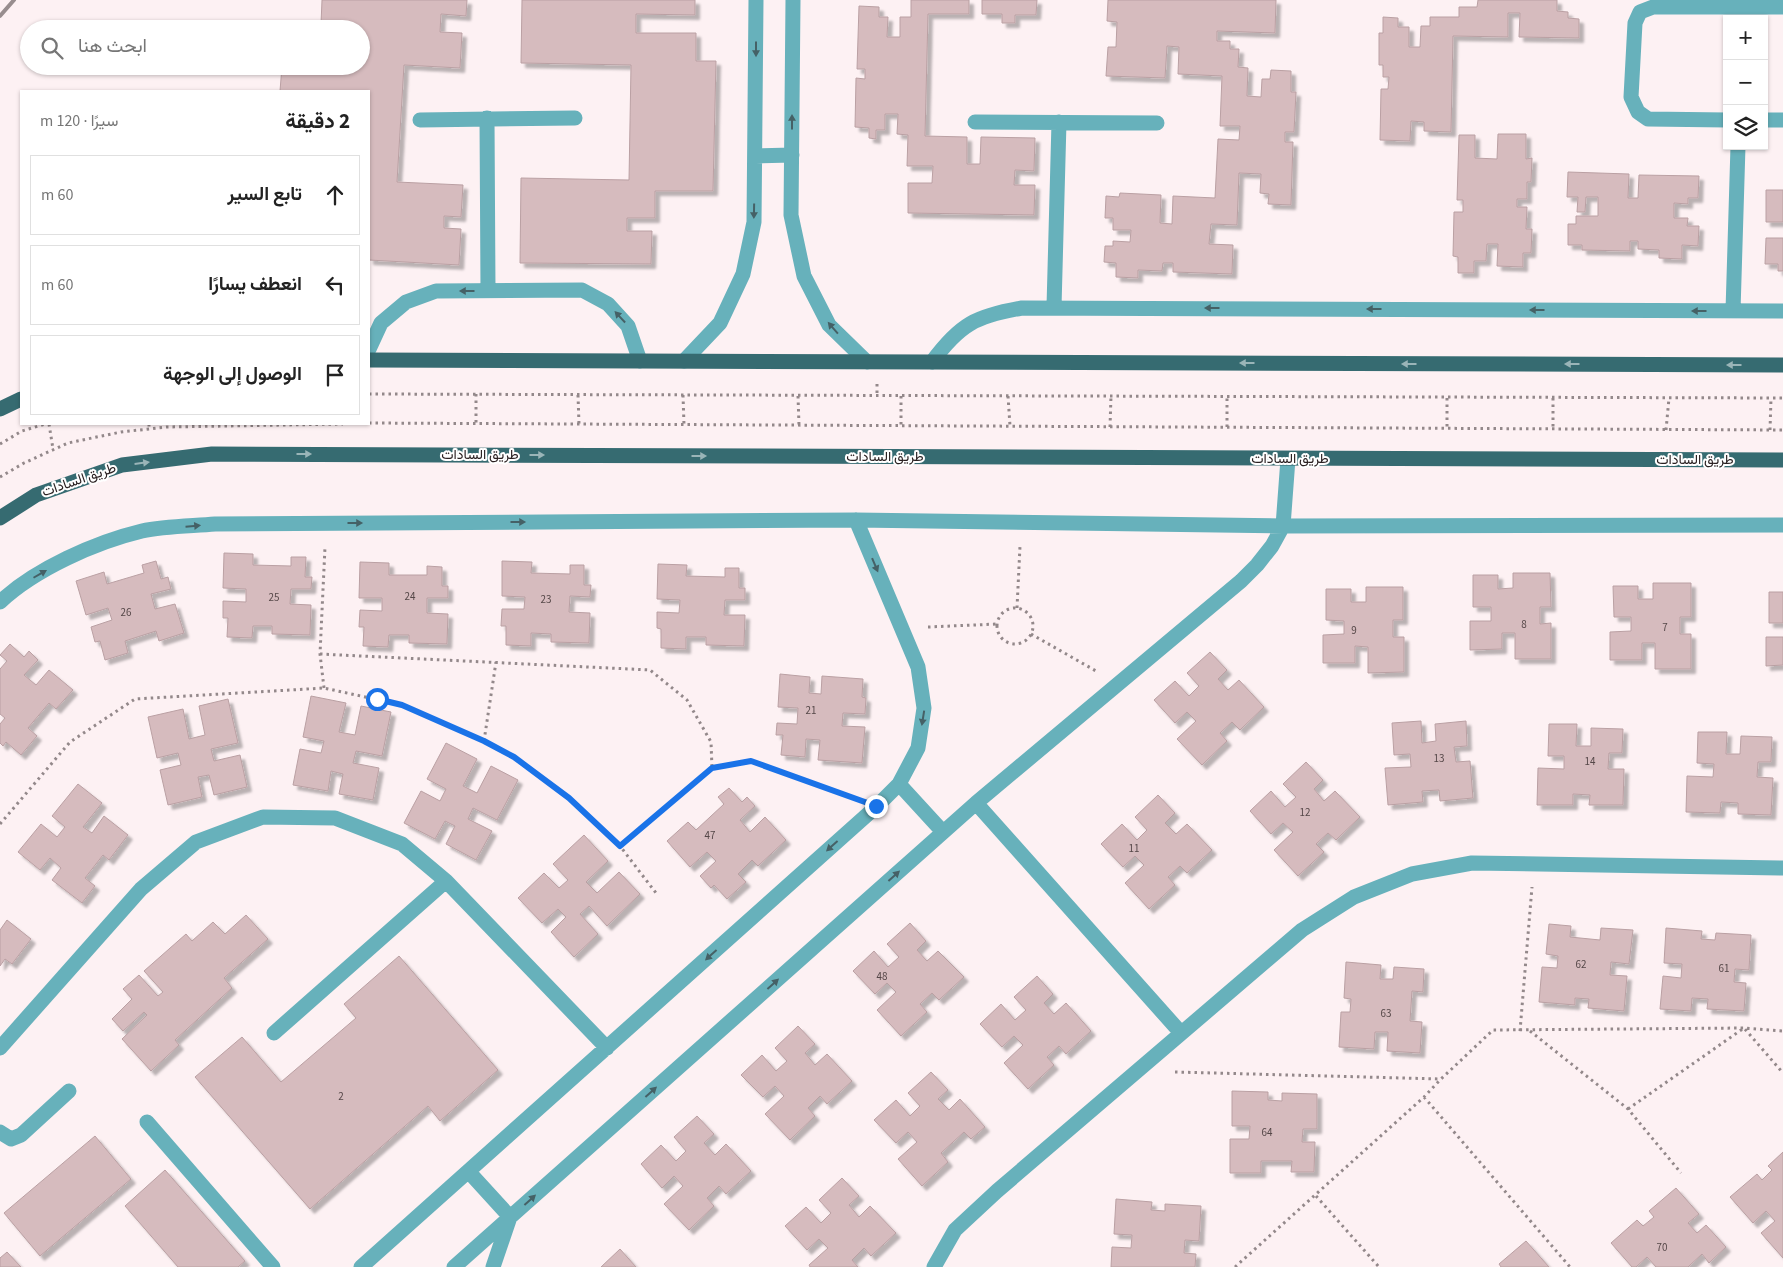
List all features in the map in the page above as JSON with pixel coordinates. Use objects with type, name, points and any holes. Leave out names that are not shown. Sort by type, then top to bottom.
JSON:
[{"type":"main road","points":[[370,360],[1783,365]]},
{"type":"main road","points":[[0,409],[20,399]]},
{"type":"main road","name":"طريق السادات","points":[[0,518],[36,495],[122,465],[212,454],[1783,460]]},
{"type":"street","points":[[684,361],[720,323],[743,274],[754,222],[756,0]]},
{"type":"street","points":[[793,0],[791,215],[804,276],[829,325],[867,362]]},
{"type":"street","points":[[1723,120],[1648,119],[1638,112],[1631,97],[1635,23],[1640,12],[1653,7],[1783,7]]},
{"type":"street","points":[[487,118],[488,290]]},
{"type":"street","points":[[420,120],[575,118]]},
{"type":"street","points":[[1768,120],[1783,120]]},
{"type":"street","points":[[976,122],[1158,123]]},
{"type":"street","points":[[1054,307],[1059,122]]},
{"type":"street","points":[[1732,311],[1738,150]]},
{"type":"street","points":[[756,156],[792,155]]},
{"type":"street","points":[[370,347],[381,323],[406,302],[436,291],[582,290],[608,304],[628,326],[640,361]]},
{"type":"street","points":[[932,362],[945,344],[970,322],[992,313],[1022,308],[1783,311]]},
{"type":"street","points":[[454,1267],[976,802],[1257,565],[1272,546],[1282,526],[1288,459]]},
{"type":"street","points":[[0,602],[13,590],[75,553],[143,531],[215,524],[856,520],[1282,526],[1783,525]]},
{"type":"street","points":[[361,1267],[899,784],[918,748],[924,708],[918,668],[856,520]]},
{"type":"street","points":[[899,784],[943,832]]},
{"type":"street","points":[[976,802],[1181,1033]]},
{"type":"street","points":[[0,1048],[141,889],[196,842],[263,817],[335,818],[402,844],[446,881],[607,1048]]},
{"type":"street","points":[[934,1267],[956,1230],[997,1191],[1302,930],[1354,897],[1412,874],[1472,863],[1783,868]]},
{"type":"street","points":[[274,1033],[446,881]]},
{"type":"street","points":[[0,1132],[11,1139],[21,1135],[69,1091]]},
{"type":"street","points":[[147,1122],[273,1267]]},
{"type":"street","points":[[469,1172],[510,1217]]},
{"type":"street","points":[[493,1267],[510,1217]]},
{"type":"path","points":[[370,394],[1783,398]]},
{"type":"path","points":[[476,394],[476,424]]},
{"type":"path","points":[[578,394],[579,424]]},
{"type":"path","points":[[683,395],[684,425]]},
{"type":"path","points":[[798,396],[799,425]]},
{"type":"path","points":[[901,396],[901,426]]},
{"type":"path","points":[[1008,396],[1010,426]]},
{"type":"path","points":[[1110,427],[1111,396]]},
{"type":"path","points":[[1227,397],[1227,428]]},
{"type":"path","points":[[1447,398],[1447,429]]},
{"type":"path","points":[[1553,398],[1553,429]]},
{"type":"path","points":[[1666,430],[1669,398]]},
{"type":"path","points":[[1770,430],[1771,398]]},
{"type":"path","points":[[370,423],[1783,430]]},
{"type":"path","points":[[0,444],[22,432],[44,425]]},
{"type":"path","points":[[47,425],[53,450]]},
{"type":"path","points":[[1017,608],[1021,522]]},
{"type":"path","points":[[324,688],[320,654],[326,523]]},
{"type":"path","points":[[1017,608],[1025,611],[1031,618],[1033,626],[1031,634],[1026,641],[1010,644],[1002,640],[998,633],[997,624],[1001,616],[1008,610],[1017,608]]},
{"type":"path","points":[[902,629],[997,624]]},
{"type":"path","points":[[1031,634],[1118,684]]},
{"type":"path","points":[[320,654],[650,670],[687,700],[711,742],[712,768]]},
{"type":"path","points":[[484,741],[496,662]]},
{"type":"path","points":[[0,824],[70,742],[135,699],[324,688],[402,705],[484,741],[514,757],[569,798],[620,846],[656,893]]},
{"type":"path","points":[[620,846],[712,768],[751,761],[876,806]]},
{"type":"path","points":[[1520,1031],[1534,865]]},
{"type":"path","points":[[1744,1028],[1783,1072]]},
{"type":"path","points":[[1628,1109],[1744,1028]]},
{"type":"path","points":[[1234,1267],[1424,1098],[1441,1079],[1493,1030],[1744,1028],[1783,1031]]},
{"type":"path","points":[[1529,1031],[1628,1109],[1681,1173]]},
{"type":"path","points":[[1139,1071],[1441,1079]]},
{"type":"path","points":[[1424,1098],[1570,1267]]},
{"type":"path","points":[[1316,1196],[1379,1267]]},
{"type":"building","points":[[322,0],[467,0],[466,16],[441,14],[440,32],[462,33],[460,68],[404,65],[397,182],[463,185],[461,217],[444,216],[444,228],[461,229],[459,265],[370,260],[370,90],[280,90],[281,75],[370,75],[370,20],[321,20]]},
{"type":"building","points":[[522,0],[695,0],[695,15],[636,14],[636,33],[696,33],[696,61],[716,61],[713,191],[655,191],[655,218],[627,218],[627,231],[652,231],[651,264],[520,263],[521,178],[629,180],[631,65],[521,63]]},
{"type":"building","points":[[911,0],[969,0],[969,14],[928,14],[925,136],[967,137],[967,164],[980,164],[981,137],[1035,138],[1034,171],[1015,170],[1014,185],[1035,185],[1034,215],[908,213],[908,183],[932,183],[933,166],[907,166],[908,135],[897,134],[898,114],[885,114],[885,130],[876,130],[876,139],[869,138],[869,128],[855,127],[856,78],[865,79],[865,69],[857,69],[859,6],[879,7],[879,17],[888,17],[887,37],[900,37],[900,17],[911,17]]},
{"type":"building","points":[[982,0],[1037,0],[1036,15],[1015,15],[1015,23],[1002,23],[1002,14],[982,14]]},
{"type":"building","points":[[1108,0],[1276,0],[1275,33],[1217,31],[1217,41],[1230,41],[1230,49],[1239,49],[1238,67],[1248,68],[1247,96],[1261,97],[1262,79],[1270,79],[1271,70],[1291,71],[1291,92],[1296,92],[1294,132],[1285,132],[1285,142],[1293,142],[1291,205],[1268,204],[1269,194],[1260,193],[1261,174],[1239,173],[1237,225],[1211,224],[1209,244],[1233,245],[1232,274],[1173,272],[1173,263],[1163,263],[1162,271],[1138,270],[1138,278],[1116,277],[1116,263],[1104,262],[1105,246],[1113,246],[1113,241],[1130,242],[1131,230],[1113,230],[1113,218],[1105,218],[1106,196],[1119,197],[1120,193],[1161,195],[1160,223],[1172,224],[1173,196],[1215,198],[1218,139],[1239,140],[1240,126],[1220,126],[1222,76],[1178,74],[1179,47],[1167,46],[1165,78],[1106,76],[1108,47],[1116,47],[1117,22],[1107,21]]},
{"type":"building","points":[[1478,0],[1557,0],[1557,11],[1568,12],[1568,18],[1579,19],[1579,38],[1519,37],[1520,13],[1508,13],[1508,37],[1453,36],[1451,132],[1424,131],[1424,122],[1411,121],[1410,141],[1380,140],[1381,89],[1388,89],[1389,77],[1383,77],[1383,65],[1379,65],[1379,33],[1383,33],[1383,17],[1398,18],[1398,27],[1409,27],[1409,47],[1420,47],[1421,26],[1430,26],[1430,17],[1459,17],[1459,7],[1477,7]]},
{"type":"building","points":[[1498,134],[1526,134],[1526,159],[1532,158],[1531,182],[1527,182],[1527,199],[1517,199],[1517,207],[1527,207],[1526,229],[1532,229],[1531,253],[1523,253],[1523,267],[1497,266],[1498,244],[1487,244],[1486,261],[1474,261],[1474,273],[1458,273],[1458,257],[1453,256],[1454,212],[1463,212],[1463,200],[1457,200],[1459,135],[1475,135],[1475,158],[1497,159]]},
{"type":"building","points":[[1568,172],[1629,174],[1628,198],[1638,198],[1639,175],[1699,176],[1698,198],[1688,198],[1688,204],[1674,203],[1674,218],[1688,218],[1687,226],[1699,226],[1698,246],[1682,245],[1682,259],[1659,258],[1659,250],[1638,249],[1638,241],[1630,241],[1630,251],[1582,250],[1582,245],[1568,245],[1568,224],[1576,224],[1576,216],[1598,216],[1598,197],[1586,197],[1585,212],[1577,212],[1578,197],[1567,197]]},
{"type":"building","points":[[1766,190],[1783,190],[1783,222],[1766,222]]},
{"type":"building","points":[[1766,238],[1783,238],[1783,271],[1778,271],[1778,264],[1765,264]]},
{"type":"building","points":[[224,553],[253,554],[253,565],[291,566],[291,557],[306,557],[305,577],[312,577],[311,589],[291,589],[290,604],[311,605],[310,635],[272,634],[272,626],[253,626],[252,638],[227,637],[228,618],[223,618],[223,601],[246,602],[246,589],[223,588]]},
{"type":"building","points":[[156,561],[161,579],[168,577],[171,589],[151,594],[155,609],[175,604],[184,633],[159,641],[156,631],[125,641],[128,653],[105,660],[100,641],[95,642],[91,627],[112,620],[108,608],[86,615],[76,581],[104,572],[107,584],[144,573],[142,565]]},
{"type":"building","points":[[502,561],[532,562],[531,573],[570,574],[570,565],[584,565],[584,585],[591,585],[590,597],[570,596],[569,612],[590,613],[589,643],[551,642],[551,634],[531,633],[531,646],[506,645],[506,626],[501,626],[502,609],[524,609],[525,597],[502,596]]},
{"type":"building","points":[[360,562],[389,563],[389,575],[427,575],[427,566],[442,567],[442,586],[448,586],[448,598],[427,598],[427,613],[448,614],[447,644],[409,643],[409,635],[389,635],[388,647],[363,646],[364,627],[359,627],[360,610],[382,611],[382,598],[359,598]]},
{"type":"building","points":[[658,564],[687,565],[686,576],[725,577],[725,568],[739,568],[739,588],[745,588],[745,600],[725,600],[724,615],[745,615],[744,646],[706,645],[706,637],[686,637],[686,649],[661,648],[661,629],[657,628],[657,612],[679,613],[680,600],[657,599]]},
{"type":"building","points":[[1513,573],[1550,573],[1551,607],[1540,607],[1540,624],[1551,623],[1551,659],[1515,659],[1515,633],[1502,633],[1502,649],[1470,650],[1470,621],[1491,621],[1491,607],[1473,607],[1473,575],[1498,575],[1498,589],[1513,588]]},
{"type":"building","points":[[1653,583],[1691,583],[1691,617],[1680,617],[1680,634],[1691,634],[1691,669],[1655,669],[1655,643],[1642,643],[1642,660],[1610,660],[1610,632],[1631,631],[1631,617],[1614,617],[1613,586],[1638,586],[1638,599],[1653,599]]},
{"type":"building","points":[[1366,587],[1403,587],[1403,620],[1393,620],[1393,637],[1404,637],[1404,672],[1368,673],[1368,647],[1355,646],[1355,663],[1323,663],[1323,635],[1344,634],[1344,621],[1326,620],[1326,589],[1351,589],[1351,602],[1366,602]]},
{"type":"building","points":[[1769,592],[1783,592],[1783,623],[1769,623]]},
{"type":"building","points":[[1766,637],[1783,637],[1783,665],[1766,666]]},
{"type":"building","points":[[10,644],[24,657],[29,651],[38,660],[24,675],[36,685],[49,670],[73,690],[56,709],[49,703],[28,728],[37,736],[21,755],[6,742],[3,746],[0,743],[0,724],[5,718],[0,714],[0,669],[7,661],[0,655]]},
{"type":"building","points":[[1210,652],[1227,670],[1218,679],[1228,690],[1239,680],[1264,707],[1240,730],[1232,722],[1220,733],[1227,741],[1202,765],[1177,739],[1196,721],[1187,712],[1175,723],[1154,700],[1175,681],[1189,696],[1199,686],[1187,673]]},
{"type":"building","points":[[780,674],[810,677],[809,693],[821,694],[822,676],[863,679],[862,697],[866,698],[865,714],[843,713],[842,726],[865,727],[862,763],[818,760],[820,740],[806,739],[805,757],[781,755],[783,735],[776,735],[777,723],[797,724],[798,708],[778,707]]},
{"type":"building","points":[[311,696],[346,703],[339,732],[355,735],[361,706],[391,712],[382,756],[356,751],[353,763],[379,768],[373,800],[339,794],[343,774],[331,771],[328,791],[293,785],[300,749],[321,753],[324,741],[303,737]]},
{"type":"building","points":[[228,699],[238,743],[211,749],[214,761],[240,755],[247,787],[214,795],[209,775],[198,777],[202,797],[168,805],[160,770],[181,765],[178,753],[157,758],[148,717],[183,709],[189,739],[205,735],[199,706]]},
{"type":"building","points":[[1421,721],[1422,743],[1436,741],[1435,724],[1466,721],[1467,746],[1454,747],[1456,762],[1470,761],[1473,798],[1440,801],[1439,790],[1422,791],[1423,802],[1388,805],[1385,768],[1411,767],[1410,754],[1394,755],[1392,723]]},
{"type":"building","points":[[1549,724],[1577,724],[1576,746],[1591,746],[1591,728],[1623,729],[1622,753],[1609,753],[1608,769],[1624,769],[1623,805],[1589,805],[1590,795],[1573,794],[1573,805],[1537,805],[1538,768],[1564,769],[1564,756],[1548,756]]},
{"type":"building","points":[[1698,732],[1727,732],[1726,754],[1740,754],[1741,736],[1772,737],[1771,762],[1758,762],[1757,777],[1773,778],[1771,815],[1738,814],[1738,803],[1721,802],[1720,813],[1686,812],[1687,776],[1713,777],[1714,764],[1697,763]]},
{"type":"building","points":[[446,743],[477,759],[463,786],[477,793],[491,766],[518,780],[497,820],[473,808],[468,819],[492,831],[476,860],[446,844],[455,826],[445,821],[435,839],[404,823],[421,791],[440,801],[446,789],[427,779]]},
{"type":"building","points":[[1306,762],[1323,780],[1314,789],[1324,801],[1335,791],[1360,817],[1336,840],[1328,833],[1316,844],[1324,852],[1298,876],[1274,850],[1293,832],[1283,823],[1271,834],[1250,811],[1271,791],[1285,807],[1296,797],[1283,784]]},
{"type":"building","points":[[78,784],[102,803],[83,827],[92,833],[104,816],[128,835],[109,860],[103,855],[85,878],[95,886],[82,903],[52,880],[61,868],[50,858],[40,870],[18,852],[41,824],[57,837],[65,827],[52,816]]},
{"type":"building","points":[[729,788],[742,802],[747,797],[755,806],[740,820],[750,832],[765,817],[786,840],[758,866],[752,860],[738,874],[746,882],[727,899],[714,885],[711,888],[700,876],[716,861],[707,852],[690,867],[667,841],[688,822],[696,830],[724,804],[718,797]]},
{"type":"building","points":[[1158,795],[1175,813],[1165,823],[1176,834],[1187,824],[1212,850],[1187,873],[1180,866],[1168,877],[1175,885],[1149,909],[1125,883],[1144,865],[1135,856],[1123,867],[1101,844],[1122,824],[1137,840],[1147,830],[1135,817]]},
{"type":"building","points":[[584,835],[608,861],[586,882],[597,893],[619,872],[640,894],[607,926],[589,906],[580,914],[598,934],[574,957],[551,932],[566,917],[558,909],[542,923],[518,898],[544,873],[559,888],[568,880],[553,864]]},
{"type":"building","points":[[246,915],[268,939],[224,978],[232,988],[175,1040],[179,1045],[151,1071],[122,1039],[147,1015],[144,1012],[123,1031],[112,1019],[132,999],[123,989],[139,975],[158,996],[163,992],[144,971],[186,934],[192,941],[213,922],[225,934]]},
{"type":"building","points":[[7,920],[31,939],[12,964],[5,959],[0,966],[0,930]]},
{"type":"building","points":[[910,923],[926,941],[917,950],[927,961],[938,951],[964,977],[939,1000],[932,993],[920,1004],[927,1012],[901,1036],[877,1010],[896,992],[887,983],[875,994],[853,971],[874,951],[888,967],[899,957],[887,944]]},
{"type":"building","points":[[1549,924],[1571,926],[1570,937],[1600,940],[1601,928],[1633,930],[1629,964],[1611,962],[1610,975],[1627,976],[1624,1011],[1588,1008],[1589,999],[1575,998],[1575,1005],[1539,1002],[1542,967],[1557,968],[1558,956],[1546,954]]},
{"type":"building","points":[[1666,928],[1702,931],[1701,939],[1715,940],[1716,933],[1751,935],[1749,970],[1735,969],[1734,982],[1746,983],[1744,1011],[1707,1009],[1708,999],[1692,998],[1691,1011],[1660,1009],[1663,976],[1681,978],[1682,964],[1664,963]]},
{"type":"building","points":[[399,956],[498,1070],[440,1121],[428,1106],[310,1209],[195,1077],[242,1037],[281,1082],[356,1018],[344,1004]]},
{"type":"building","points":[[1346,962],[1381,965],[1380,979],[1393,979],[1394,967],[1424,969],[1423,992],[1412,991],[1410,1021],[1422,1022],[1420,1053],[1387,1051],[1388,1032],[1375,1032],[1374,1049],[1339,1047],[1341,1012],[1350,1012],[1351,999],[1344,998]]},
{"type":"building","points":[[1037,976],[1053,994],[1044,1003],[1054,1014],[1066,1003],[1091,1031],[1066,1054],[1059,1046],[1047,1057],[1054,1065],[1028,1089],[1004,1063],[1023,1045],[1014,1036],[1002,1047],[980,1024],[1001,1004],[1015,1020],[1026,1010],[1014,997]]},
{"type":"building","points":[[798,1026],[815,1044],[805,1053],[815,1065],[827,1054],[852,1081],[827,1104],[820,1096],[808,1108],[815,1116],[790,1140],[765,1114],[784,1096],[775,1086],[763,1097],[741,1075],[762,1055],[776,1071],[787,1061],[775,1048]]},
{"type":"building","points":[[931,1072],[948,1090],[938,1099],[949,1110],[960,1099],[985,1127],[971,1139],[964,1132],[941,1153],[948,1162],[922,1186],[898,1159],[917,1142],[908,1132],[896,1143],[874,1120],[896,1100],[910,1116],[920,1106],[908,1093]]},
{"type":"building","points":[[1232,1091],[1268,1092],[1268,1100],[1282,1101],[1282,1093],[1317,1094],[1317,1129],[1303,1129],[1302,1142],[1315,1142],[1314,1172],[1291,1172],[1292,1161],[1261,1161],[1261,1173],[1230,1173],[1230,1139],[1249,1139],[1250,1126],[1232,1126]]},
{"type":"building","points":[[697,1116],[714,1134],[704,1143],[715,1155],[726,1144],[751,1171],[726,1194],[719,1186],[707,1198],[714,1206],[689,1230],[664,1204],[683,1186],[674,1176],[662,1188],[641,1164],[661,1145],[676,1161],[686,1151],[674,1137]]},
{"type":"building","points":[[95,1136],[131,1179],[40,1256],[4,1213]]},
{"type":"building","points":[[1783,1152],[1783,1258],[1761,1233],[1775,1221],[1766,1211],[1753,1223],[1730,1197],[1757,1174],[1762,1180],[1772,1170],[1768,1166]]},
{"type":"building","points":[[165,1170],[245,1261],[238,1267],[178,1267],[125,1206]]},
{"type":"building","points":[[842,1178],[859,1196],[849,1205],[859,1217],[870,1206],[896,1233],[871,1256],[864,1248],[852,1260],[858,1267],[810,1267],[809,1265],[828,1248],[819,1239],[807,1250],[785,1226],[806,1207],[821,1223],[831,1213],[819,1200]]},
{"type":"building","points":[[1676,1188],[1699,1214],[1688,1223],[1697,1233],[1706,1225],[1726,1247],[1709,1263],[1702,1254],[1688,1267],[1656,1267],[1647,1257],[1636,1267],[1632,1267],[1611,1243],[1637,1220],[1643,1226],[1654,1217],[1649,1211]]},
{"type":"building","points":[[1116,1199],[1152,1202],[1151,1210],[1165,1211],[1165,1204],[1201,1206],[1199,1241],[1185,1240],[1184,1253],[1196,1254],[1195,1267],[1111,1267],[1112,1247],[1131,1248],[1132,1235],[1114,1234]]},
{"type":"building","points":[[1526,1241],[1549,1267],[1501,1267],[1499,1264]]},
{"type":"building","points":[[620,1249],[636,1267],[601,1267]]},
{"type":"building","points":[[7,1252],[21,1267],[0,1267],[0,1258]]},
{"type":"railway","points":[[0,16],[14,0]]},
{"type":"route","points":[[377,699],[402,705],[484,741],[514,757],[569,798],[620,846],[712,768],[751,761],[876,806]]}]
